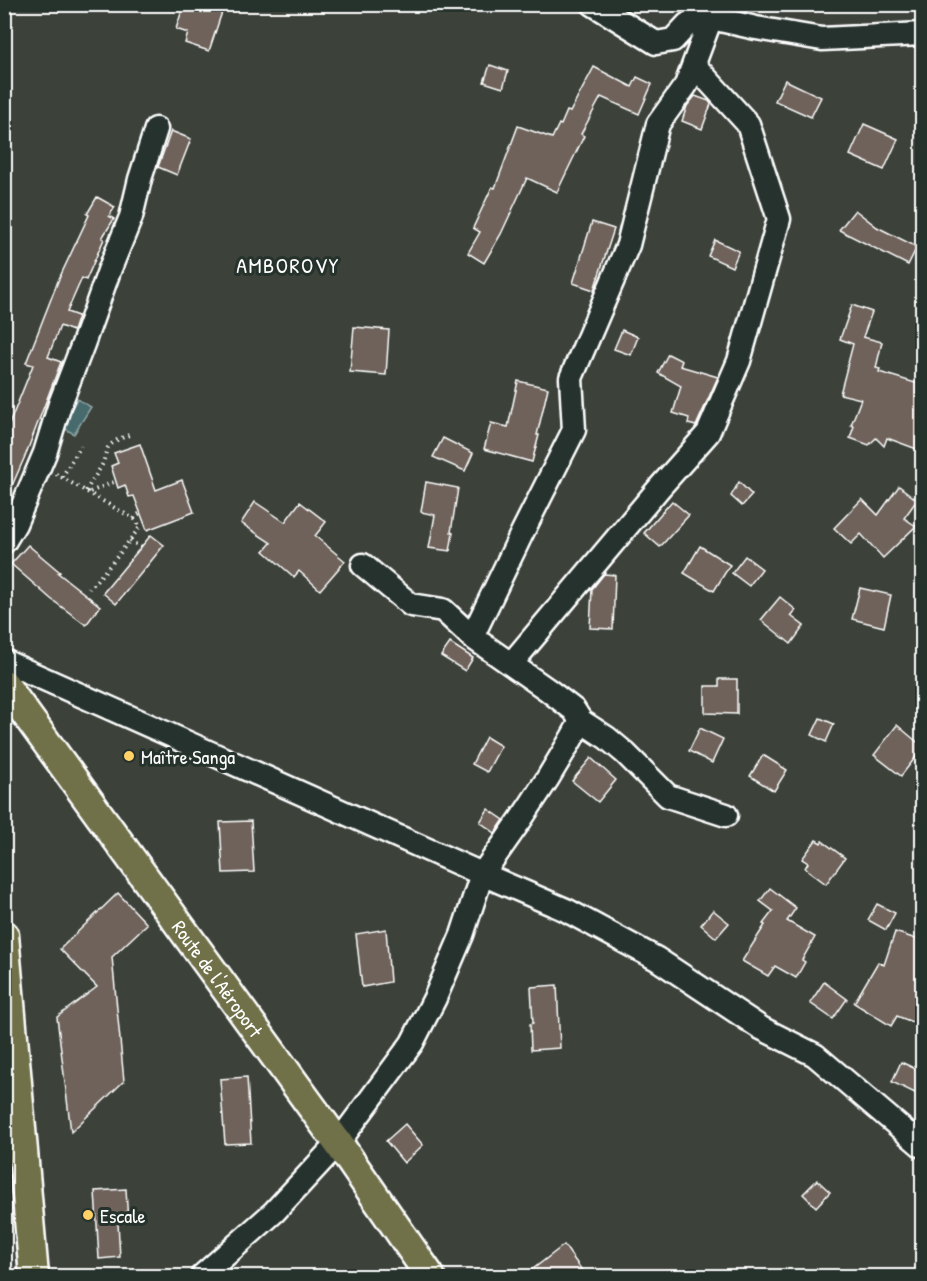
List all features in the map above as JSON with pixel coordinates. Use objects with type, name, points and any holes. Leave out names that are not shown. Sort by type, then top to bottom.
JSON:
[{"type":"main road","name":"Route de l'Aéroport","points":[[4,684],[339,1143],[430,1276]]},
{"type":"main road","points":[[4,935],[34,1276]]},
{"type":"street","points":[[593,4],[656,43],[673,40],[698,17],[822,39],[922,34]]},
{"type":"street","points":[[472,637],[574,430],[571,378],[628,246],[658,124],[686,85],[711,18]]},
{"type":"street","points":[[511,664],[708,433],[739,361],[779,219],[748,124],[694,65]]},
{"type":"street","points":[[4,542],[15,524],[40,465],[60,404],[131,217],[156,129]]},
{"type":"street","points":[[363,566],[411,604],[443,610],[472,637],[574,710],[581,721],[625,753],[668,796],[726,814]]},
{"type":"street","points":[[4,661],[566,910],[657,959],[761,1028],[814,1055],[922,1146]]},
{"type":"street","points":[[202,1276],[274,1212],[339,1143],[411,1042],[435,998],[462,935],[482,874],[508,839],[573,738],[581,721]]},
{"type":"path","points":[[88,491],[109,446],[132,434]]},
{"type":"path","points":[[62,477],[81,446]]},
{"type":"path","points":[[40,465],[134,519],[140,526],[89,589]]},
{"type":"path","points":[[88,491],[116,481]]},
{"type":"path","points":[[134,519],[141,513]]},
{"type":"path","points":[[130,540],[141,548]]},
{"type":"water","points":[[77,399],[91,407],[74,434],[60,426]]},
{"type":"building","points":[[184,4],[200,4],[222,12],[209,51],[185,43],[188,33],[176,29]]},
{"type":"building","points":[[490,65],[508,71],[503,88],[484,82]]},
{"type":"building","points":[[594,67],[632,87],[637,77],[652,84],[639,114],[601,97],[581,134],[584,136],[557,192],[527,178],[501,234],[484,263],[468,253],[480,232],[473,228],[492,187],[495,188],[518,126],[552,138],[567,111],[570,112]]},
{"type":"building","points":[[785,80],[821,97],[811,117],[775,101]]},
{"type":"building","points":[[695,96],[711,104],[702,129],[682,121],[687,106]]},
{"type":"building","points":[[864,124],[898,139],[884,170],[850,155]]},
{"type":"building","points":[[171,131],[191,139],[177,175],[158,167]]},
{"type":"building","points":[[97,197],[115,207],[109,216],[114,219],[102,238],[104,239],[86,280],[82,278],[67,312],[78,316],[73,331],[60,326],[48,357],[61,362],[4,504],[4,437],[33,365],[26,363],[58,281],[89,215],[87,214]]},
{"type":"building","points":[[855,210],[877,227],[917,247],[908,265],[839,230]]},
{"type":"building","points":[[592,222],[614,229],[594,290],[573,283]]},
{"type":"building","points":[[715,240],[739,251],[732,267],[708,256]]},
{"type":"building","points":[[852,305],[872,312],[863,337],[882,342],[876,368],[880,369],[879,372],[922,385],[922,451],[887,438],[884,446],[876,438],[869,445],[850,438],[854,426],[851,425],[861,399],[840,394],[853,344],[840,339]]},
{"type":"building","points":[[354,327],[389,330],[386,375],[350,372]]},
{"type":"building","points":[[622,330],[638,337],[631,355],[614,349]]},
{"type":"building","points":[[668,354],[682,361],[680,366],[718,377],[696,426],[688,424],[689,418],[673,413],[681,386],[658,373]]},
{"type":"building","points":[[518,381],[548,388],[532,462],[484,449],[491,423],[508,427]]},
{"type":"building","points":[[443,438],[473,453],[465,471],[433,457]]},
{"type":"building","points":[[140,444],[156,490],[182,480],[194,512],[147,530],[134,496],[129,497],[125,485],[118,488],[111,466],[118,463],[114,453]]},
{"type":"building","points":[[426,482],[458,488],[450,551],[429,548],[435,515],[421,512]]},
{"type":"building","points":[[739,482],[752,495],[742,506],[731,496]]},
{"type":"building","points":[[899,486],[917,500],[904,518],[916,526],[883,558],[861,534],[851,544],[834,528],[862,499],[878,515]]},
{"type":"building","points":[[672,501],[689,515],[660,547],[644,533]]},
{"type":"building","points":[[255,502],[285,522],[300,502],[326,522],[315,536],[345,561],[320,590],[299,571],[294,577],[264,551],[271,543],[241,523]]},
{"type":"building","points":[[151,535],[164,545],[116,604],[103,593]]},
{"type":"building","points":[[28,545],[60,572],[58,573],[100,606],[86,625],[51,599],[11,564]]},
{"type":"building","points":[[700,546],[730,565],[714,591],[684,573]]},
{"type":"building","points":[[745,556],[762,569],[749,586],[732,573]]},
{"type":"building","points":[[604,574],[615,575],[613,629],[590,628],[592,589]]},
{"type":"building","points":[[860,588],[891,595],[884,627],[852,619]]},
{"type":"building","points":[[780,597],[796,610],[791,616],[804,626],[791,644],[761,620]]},
{"type":"building","points":[[450,643],[473,658],[465,671],[441,656]]},
{"type":"building","points":[[719,679],[737,679],[737,714],[705,713],[705,686],[719,686]]},
{"type":"building","points":[[820,718],[834,724],[826,742],[812,735]]},
{"type":"building","points":[[897,725],[922,746],[901,776],[874,755]]},
{"type":"building","points":[[700,728],[723,739],[712,763],[689,751]]},
{"type":"building","points":[[486,737],[501,746],[487,772],[472,764]]},
{"type":"building","points":[[763,755],[787,770],[774,791],[750,776]]},
{"type":"building","points":[[591,758],[616,780],[598,802],[572,781]]},
{"type":"building","points":[[488,809],[504,820],[495,833],[480,822]]},
{"type":"building","points":[[251,821],[254,872],[223,873],[220,822]]},
{"type":"building","points":[[816,840],[821,843],[822,841],[845,858],[826,884],[805,868],[808,863],[802,859]]},
{"type":"building","points":[[770,888],[796,908],[787,921],[815,937],[802,960],[805,962],[796,978],[775,966],[768,976],[742,961],[773,911],[760,901]]},
{"type":"building","points":[[118,893],[147,924],[112,957],[124,1081],[71,1132],[57,1017],[97,987],[60,949]]},
{"type":"building","points":[[877,904],[895,913],[886,930],[868,920]]},
{"type":"building","points":[[713,910],[729,923],[716,938],[701,925]]},
{"type":"building","points":[[386,929],[390,982],[362,987],[356,934]]},
{"type":"building","points":[[895,932],[922,941],[922,1026],[897,1016],[891,1026],[854,1003],[878,962],[884,965]]},
{"type":"building","points":[[824,982],[847,999],[833,1019],[810,1003]]},
{"type":"building","points":[[557,985],[560,1048],[531,1050],[530,1024],[533,1023],[531,987]]},
{"type":"building","points":[[901,1062],[922,1072],[922,1082],[917,1094],[892,1082]]},
{"type":"building","points":[[247,1077],[251,1143],[225,1144],[220,1079]]},
{"type":"building","points":[[405,1124],[423,1145],[404,1163],[386,1141]]},
{"type":"building","points":[[817,1180],[830,1192],[816,1207],[803,1194]]},
{"type":"building","points":[[126,1189],[128,1222],[118,1223],[120,1257],[99,1259],[95,1191]]},
{"type":"building","points":[[564,1245],[586,1276],[524,1276]]},
{"type":"place","name":"Maître Sanga","points":[[129,756]]},
{"type":"place","name":"Escale","points":[[88,1215]]},
{"type":"district","name":"AMBOROVY","points":[[288,265]]}]
